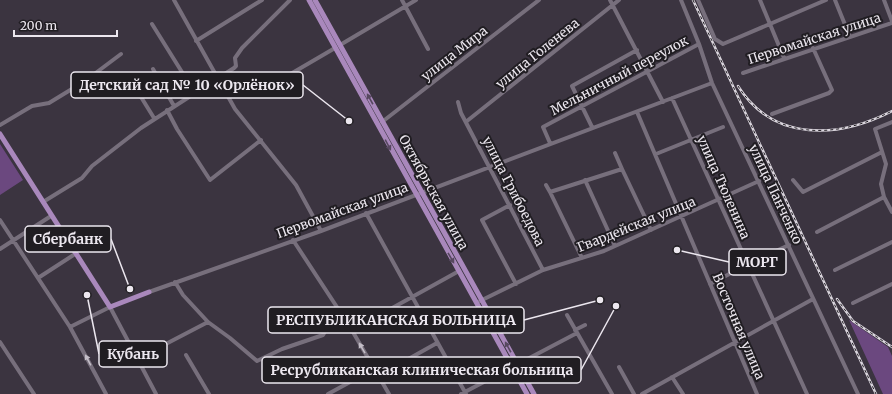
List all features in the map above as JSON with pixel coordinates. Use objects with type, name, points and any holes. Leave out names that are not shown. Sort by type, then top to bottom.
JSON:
[{"type":"main road","name":"Октябрьская улица","points":[[309,0],[382,122],[534,394]]},
{"type":"main road","name":"Октябрьская улица","points":[[315,0],[415,195],[527,394]]},
{"type":"main road","points":[[0,134],[110,307]]},
{"type":"main road","name":"Первомайская улица","points":[[110,307],[149,292]]},
{"type":"street","points":[[174,0],[235,109],[296,184],[321,231]]},
{"type":"street","points":[[196,41],[262,0]]},
{"type":"street","points":[[43,202],[82,178],[92,166],[154,118],[236,66],[235,58],[242,48],[290,0]]},
{"type":"street","points":[[402,0],[428,49]]},
{"type":"street","points":[[258,92],[338,47],[416,0]]},
{"type":"street","name":"улица Мира","points":[[382,122],[539,0]]},
{"type":"street","points":[[610,0],[663,102]]},
{"type":"street","name":"улица Голенева","points":[[467,121],[619,0]]},
{"type":"street","name":"улица Панченко","points":[[681,0],[699,44],[712,83],[789,244],[858,394]]},
{"type":"street","points":[[698,0],[715,39],[723,44],[826,0]]},
{"type":"street","points":[[760,0],[784,58]]},
{"type":"street","points":[[835,0],[850,37]]},
{"type":"street","points":[[884,0],[892,22]]},
{"type":"street","name":"Первомайская улица","points":[[742,73],[892,22]]},
{"type":"street","points":[[152,24],[195,93]]},
{"type":"street","name":"Мельничный переулок","points":[[550,143],[543,127],[699,44]]},
{"type":"street","points":[[772,114],[829,93],[832,90],[813,48]]},
{"type":"street","points":[[592,127],[572,86],[637,50]]},
{"type":"street","points":[[0,125],[32,106],[49,103],[86,81],[121,54]]},
{"type":"street","points":[[153,69],[174,106]]},
{"type":"street","points":[[128,76],[154,118]]},
{"type":"street","name":"Первомайская улица","points":[[149,292],[321,231],[592,127],[637,112],[712,83]]},
{"type":"street","name":"улица Тюленина","points":[[672,98],[808,394]]},
{"type":"street","name":"улица Грибоедова","points":[[458,102],[544,270]]},
{"type":"street","points":[[167,110],[177,129],[210,180],[261,140]]},
{"type":"street","name":"Восточная улица","points":[[637,112],[757,394]]},
{"type":"street","points":[[892,122],[875,129],[886,164],[881,184],[884,197],[892,212]]},
{"type":"street","points":[[656,154],[723,127]]},
{"type":"street","points":[[793,180],[803,192],[882,152]]},
{"type":"street","points":[[615,153],[651,230]]},
{"type":"street","points":[[550,192],[622,169]]},
{"type":"street","points":[[585,180],[615,246]]},
{"type":"street","name":"Гвардейская улица","points":[[476,302],[544,270],[615,246],[759,181]]},
{"type":"street","points":[[546,185],[582,258]]},
{"type":"street","points":[[817,232],[884,197]]},
{"type":"street","points":[[510,205],[482,220],[516,284]]},
{"type":"street","points":[[366,214],[464,393],[576,332],[585,325]]},
{"type":"street","points":[[0,250],[51,216]]},
{"type":"street","points":[[0,220],[70,327],[106,394]]},
{"type":"street","points":[[293,240],[350,327],[389,394]]},
{"type":"street","points":[[835,270],[892,242]]},
{"type":"street","points":[[748,264],[789,244]]},
{"type":"street","points":[[38,278],[75,254]]},
{"type":"street","points":[[710,284],[741,268]]},
{"type":"street","points":[[350,327],[376,317],[459,272]]},
{"type":"street","points":[[175,282],[183,295],[208,322],[257,361],[282,349],[323,335],[330,323],[342,316]]},
{"type":"street","points":[[853,303],[892,284]]},
{"type":"street","points":[[642,394],[813,299]]},
{"type":"street","points":[[110,307],[156,394]]},
{"type":"street","name":"Первомайская улица","points":[[70,327],[110,307]]},
{"type":"street","points":[[567,315],[612,394]]},
{"type":"street","points":[[137,359],[208,322]]},
{"type":"street","points":[[0,342],[34,394]]},
{"type":"street","points":[[378,376],[437,343]]},
{"type":"street","points":[[186,355],[209,394]]},
{"type":"street","points":[[619,367],[634,394]]},
{"type":"street","points":[[328,394],[374,369]]},
{"type":"street","points":[[672,377],[683,394]]},
{"type":"shaded area","points":[[0,144],[23,180],[0,195]]},
{"type":"shaded area","points":[[849,320],[888,347],[892,356],[892,394],[883,394]]},
{"type":"railway","points":[[693,0],[876,394]]},
{"type":"railway","points":[[738,86],[753,105],[770,118],[789,126],[809,130],[829,130],[851,126],[872,120],[892,111]]},
{"type":"railway","points":[[837,299],[853,321],[892,347]]},
{"type":"place","name":"Детский сад № 10 «Орлёнок»","points":[[349,121]]},
{"type":"place","name":"МОРГ","points":[[677,250]]},
{"type":"place","name":"Сбербанк","points":[[130,289]]},
{"type":"place","name":"Кубань","points":[[87,295]]},
{"type":"place","name":"РЕСПУБЛИКАНСКАЯ БОЛЬНИЦА","points":[[600,300]]},
{"type":"place","name":"Ресрубликанская клиническая больница","points":[[616,306]]}]
